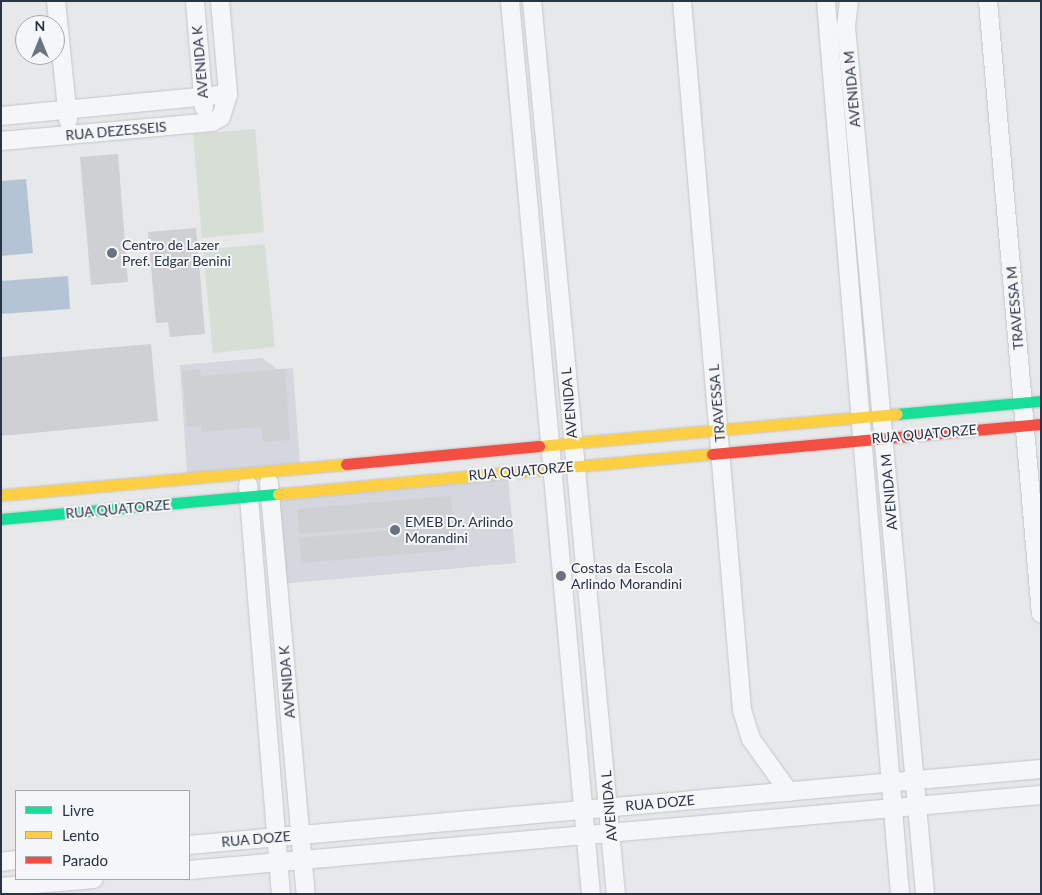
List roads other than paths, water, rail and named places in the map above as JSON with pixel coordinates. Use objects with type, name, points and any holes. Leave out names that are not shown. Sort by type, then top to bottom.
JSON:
[{"type":"street","points":[[56,1],[69,135]]},
{"type":"street","name":"AVENIDA K","points":[[195,1],[205,122]]},
{"type":"street","name":"AVENIDA K","points":[[220,1],[227,102]]},
{"type":"street","name":"AVENIDA L","points":[[510,1],[591,894]]},
{"type":"street","name":"AVENIDA L","points":[[532,1],[574,466],[616,894]]},
{"type":"street","name":"TRAVESSA L","points":[[682,1],[744,724],[790,792]]},
{"type":"street","name":"TRAVESSA M","points":[[988,1],[1023,402],[1032,424],[1041,614]]},
{"type":"street","points":[[825,2],[847,6]]},
{"type":"street","name":"AVENIDA M","points":[[825,2],[900,894]]},
{"type":"street","name":"AVENIDA M","points":[[847,6],[925,894]]},
{"type":"street","name":"RUA DEZESSEIS","points":[[1,116],[203,97],[227,102]]},
{"type":"street","name":"RUA DEZESSEIS","points":[[1,141],[205,122],[227,102]]},
{"type":"street","points":[[524,152],[546,148]]},
{"type":"street","name":"RUA QUATORZE","points":[[1,495],[1041,401]]},
{"type":"street","name":"RUA QUATORZE","points":[[1,519],[1032,424]]},
{"type":"street","name":"AVENIDA K","points":[[268,470],[306,894]]},
{"type":"street","name":"AVENIDA K","points":[[247,472],[281,894]]},
{"type":"street","name":"RUA DOZE","points":[[190,845],[1041,769]]},
{"type":"street","name":"RUA DOZE","points":[[190,870],[1041,795]]},
{"type":"street","points":[[1,862],[15,860]]},
{"type":"street","points":[[1,887],[82,880]]},
{"type":"water","points":[[26,179],[33,253],[1,256],[1,181]]},
{"type":"water","points":[[68,276],[70,309],[1,314],[1,281]]},
{"type":"place","name":"Centro de Lazer Pref. Edgar Benini","points":[[112,253]]},
{"type":"place","name":"EMEB Dr. Arlindo Morandini","points":[[395,530]]},
{"type":"place","name":"Costas da Escola Arlindo Morandini","points":[[561,576]]}]
